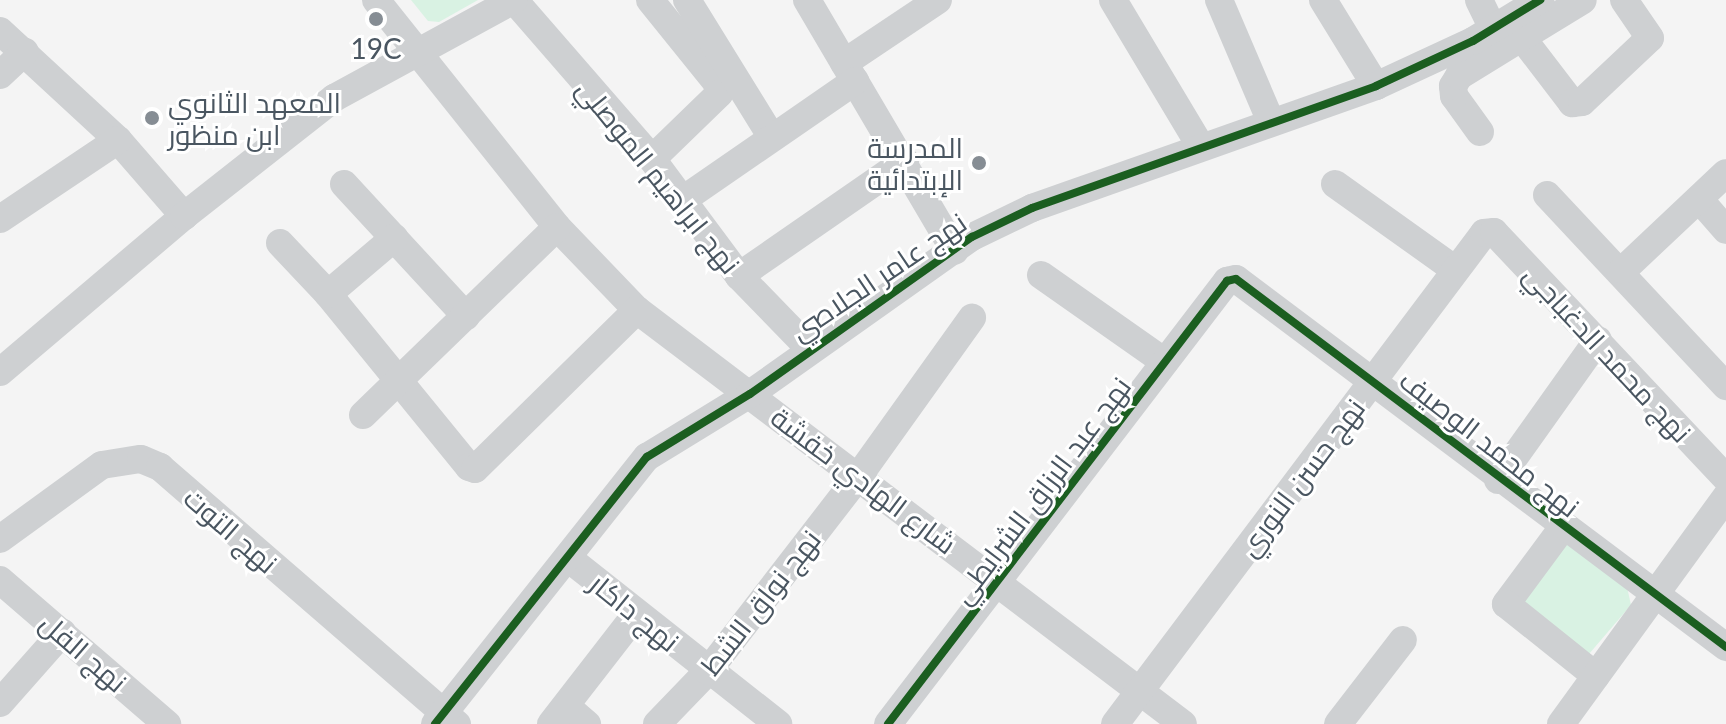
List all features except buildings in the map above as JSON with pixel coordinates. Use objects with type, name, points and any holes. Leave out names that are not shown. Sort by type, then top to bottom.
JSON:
[{"type":"street","name":"شارع الهادي خفشة","points":[[376,0],[413,52],[557,227],[637,310],[1183,724]]},
{"type":"street","points":[[0,372],[184,216],[334,98],[413,52],[514,0]]},
{"type":"street","name":"نهج ابراهيم الموصلي","points":[[514,0],[652,159],[739,276],[809,348]]},
{"type":"street","points":[[650,0],[717,83],[719,94],[652,159]]},
{"type":"street","points":[[687,0],[771,136]]},
{"type":"street","points":[[807,0],[905,161],[955,251]]},
{"type":"street","points":[[684,199],[771,136],[938,0]]},
{"type":"street","points":[[1113,0],[1201,147]]},
{"type":"street","points":[[1219,0],[1271,122]]},
{"type":"street","points":[[1323,0],[1376,86]]},
{"type":"street","points":[[1479,0],[1493,29]]},
{"type":"street","name":"نهج عامر الجلاصي","points":[[446,721],[647,457],[750,394],[809,348],[955,251],[1032,208],[1376,86],[1493,29],[1540,0]]},
{"type":"street","points":[[1480,132],[1453,86],[1459,76],[1583,0]]},
{"type":"street","points":[[1523,39],[1572,103],[1582,102],[1650,38],[1624,0]]},
{"type":"street","points":[[0,31],[118,140],[184,216]]},
{"type":"street","points":[[0,75],[25,52]]},
{"type":"street","points":[[0,219],[118,140]]},
{"type":"street","points":[[739,276],[905,161]]},
{"type":"street","points":[[1623,270],[1726,173]]},
{"type":"street","points":[[344,184],[466,316]]},
{"type":"street","points":[[1335,184],[1454,269]]},
{"type":"street","points":[[1547,195],[1623,270],[1726,386]]},
{"type":"street","points":[[1699,199],[1726,230]]},
{"type":"street","points":[[363,415],[557,227]]},
{"type":"street","name":"نهج حسن النوري","points":[[1115,724],[1454,269],[1488,232]]},
{"type":"street","name":"نهج محمد الدغباجي","points":[[1488,232],[1598,340],[1726,478]]},
{"type":"street","points":[[328,294],[394,238]]},
{"type":"street","points":[[280,243],[328,294],[396,383],[475,469],[637,310]]},
{"type":"street","points":[[1041,275],[1165,362]]},
{"type":"street","name":"نهج محمد الوصيف","points":[[1227,281],[1243,281],[1498,480],[1726,647]]},
{"type":"street","name":"نهج عبد الرزاق الشرايطي","points":[[888,724],[1000,583],[1227,281]]},
{"type":"street","name":"نهج نواق الشط","points":[[657,724],[708,671],[858,477],[972,318]]},
{"type":"street","points":[[1498,480],[1598,340]]},
{"type":"street","name":"نهج التوت","points":[[0,539],[102,465],[141,459],[160,467],[446,721]]},
{"type":"street","points":[[1561,724],[1726,497]]},
{"type":"street","points":[[1563,527],[1506,604],[1596,676]]},
{"type":"street","name":"نهج داكار","points":[[568,558],[778,724]]},
{"type":"street","name":"نهج الفل","points":[[0,580],[164,723]]},
{"type":"street","points":[[568,718],[637,613]]},
{"type":"street","points":[[0,703],[62,633]]},
{"type":"street","points":[[1338,724],[1403,640]]},
{"type":"green space","points":[[411,0],[478,0],[439,22],[428,21]]},
{"type":"green space","points":[[1568,540],[1627,587],[1631,605],[1589,654],[1523,607],[1522,595]]},
{"type":"cycle path","points":[[435,724],[647,457],[750,394],[972,237],[1032,208],[1376,86],[1473,41],[1540,0]]},
{"type":"cycle path","points":[[888,724],[1227,281],[1236,279],[1726,647]]},
{"type":"place","name":"19C","points":[[376,19]]},
{"type":"place","name":"المعهد الثانوي ابن منظور","points":[[152,118]]},
{"type":"place","name":"المدرسة الإبتدائية","points":[[979,163]]}]
